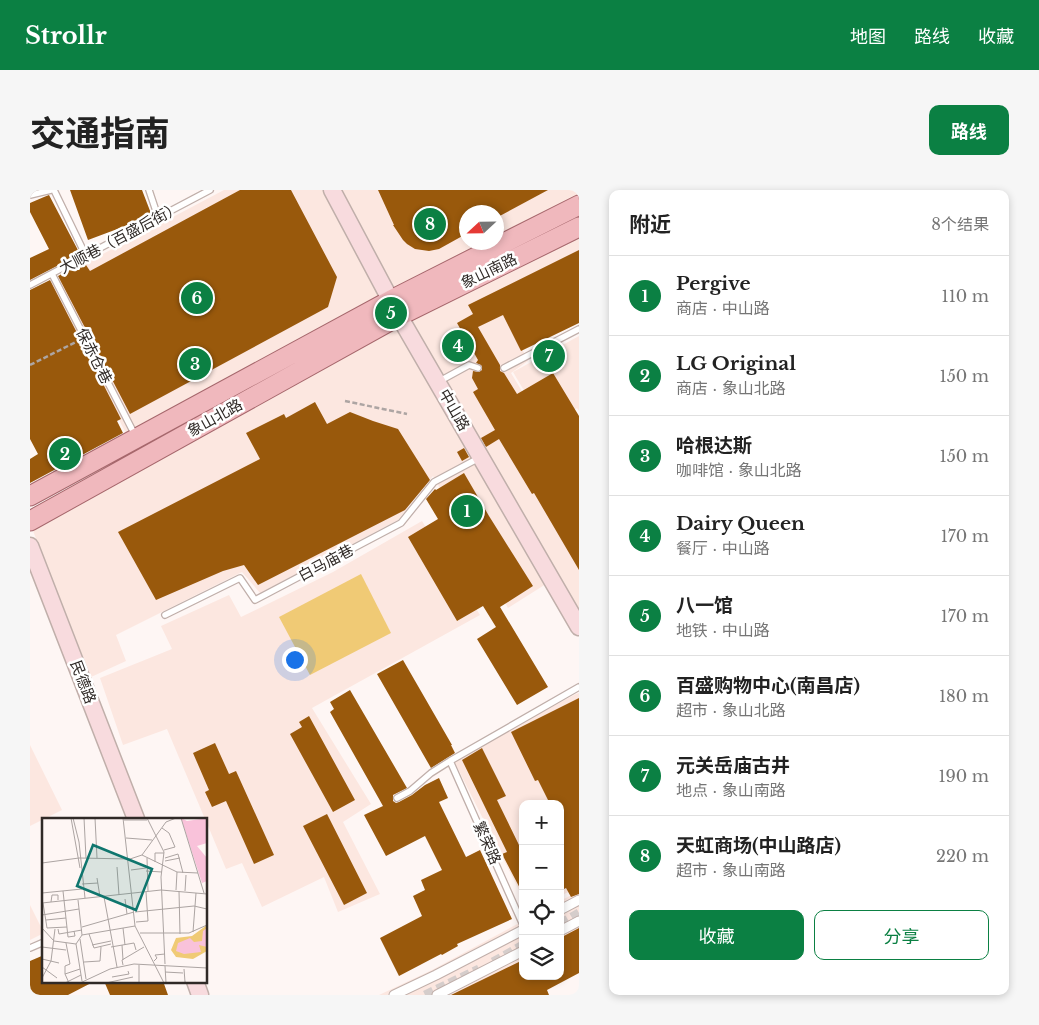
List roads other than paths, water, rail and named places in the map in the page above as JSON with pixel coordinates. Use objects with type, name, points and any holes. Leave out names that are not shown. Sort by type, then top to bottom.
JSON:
[{"type":"main road","name":"中山路","points":[[332,190],[395,308],[578,623]]},
{"type":"main road","name":"象山南路","points":[[395,308],[579,205]]},
{"type":"main road","name":"象山南路","points":[[395,308],[579,227]]},
{"type":"main road","name":"象山北路","points":[[30,496],[136,438],[395,308]]},
{"type":"main road","name":"象山北路","points":[[30,521],[395,308]]},
{"type":"main road","name":"民德路","points":[[30,546],[136,818]]},
{"type":"main road","points":[[195,982],[200,995]]},
{"type":"street","points":[[564,908],[579,900]]},
{"type":"street","points":[[564,929],[579,922]]},
{"type":"street","points":[[394,995],[519,932]]},
{"type":"street","points":[[437,995],[519,953]]},
{"type":"lane","points":[[30,195],[53,190],[86,256]]},
{"type":"lane","points":[[149,190],[158,217]]},
{"type":"lane","name":"大顺巷（百盛后街）","points":[[30,284],[210,190]]},
{"type":"lane","name":"保赤仓巷","points":[[52,274],[136,438]]},
{"type":"lane","points":[[504,368],[579,329]]},
{"type":"lane","points":[[438,383],[469,364],[478,368]]},
{"type":"lane","name":"白马庙巷","points":[[165,615],[240,578],[255,600],[401,523],[434,482],[481,457]]},
{"type":"lane","points":[[397,798],[410,791],[431,773],[450,761],[579,687]]},
{"type":"lane","name":"繁荣路","points":[[450,761],[519,916]]},
{"type":"lane","points":[[30,948],[42,943]]},
{"type":"tunnel","points":[[564,922],[579,913]]},
{"type":"tunnel","points":[[493,962],[519,947]]},
{"type":"tunnel","points":[[425,995],[479,969]]},
{"type":"place","name":"天虹商场(中山路店)","points":[[430,224]]},
{"type":"place","name":"百盛购物中心(南昌店)","points":[[197,298]]},
{"type":"place","name":"八一馆","points":[[391,313]]},
{"type":"place","name":"Dairy Queen","points":[[458,346]]},
{"type":"place","name":"元关岳庙古井","points":[[549,356]]},
{"type":"place","name":"哈根达斯","points":[[195,364]]},
{"type":"place","name":"LG Original","points":[[65,454]]},
{"type":"place","name":"Pergive","points":[[467,511]]}]
